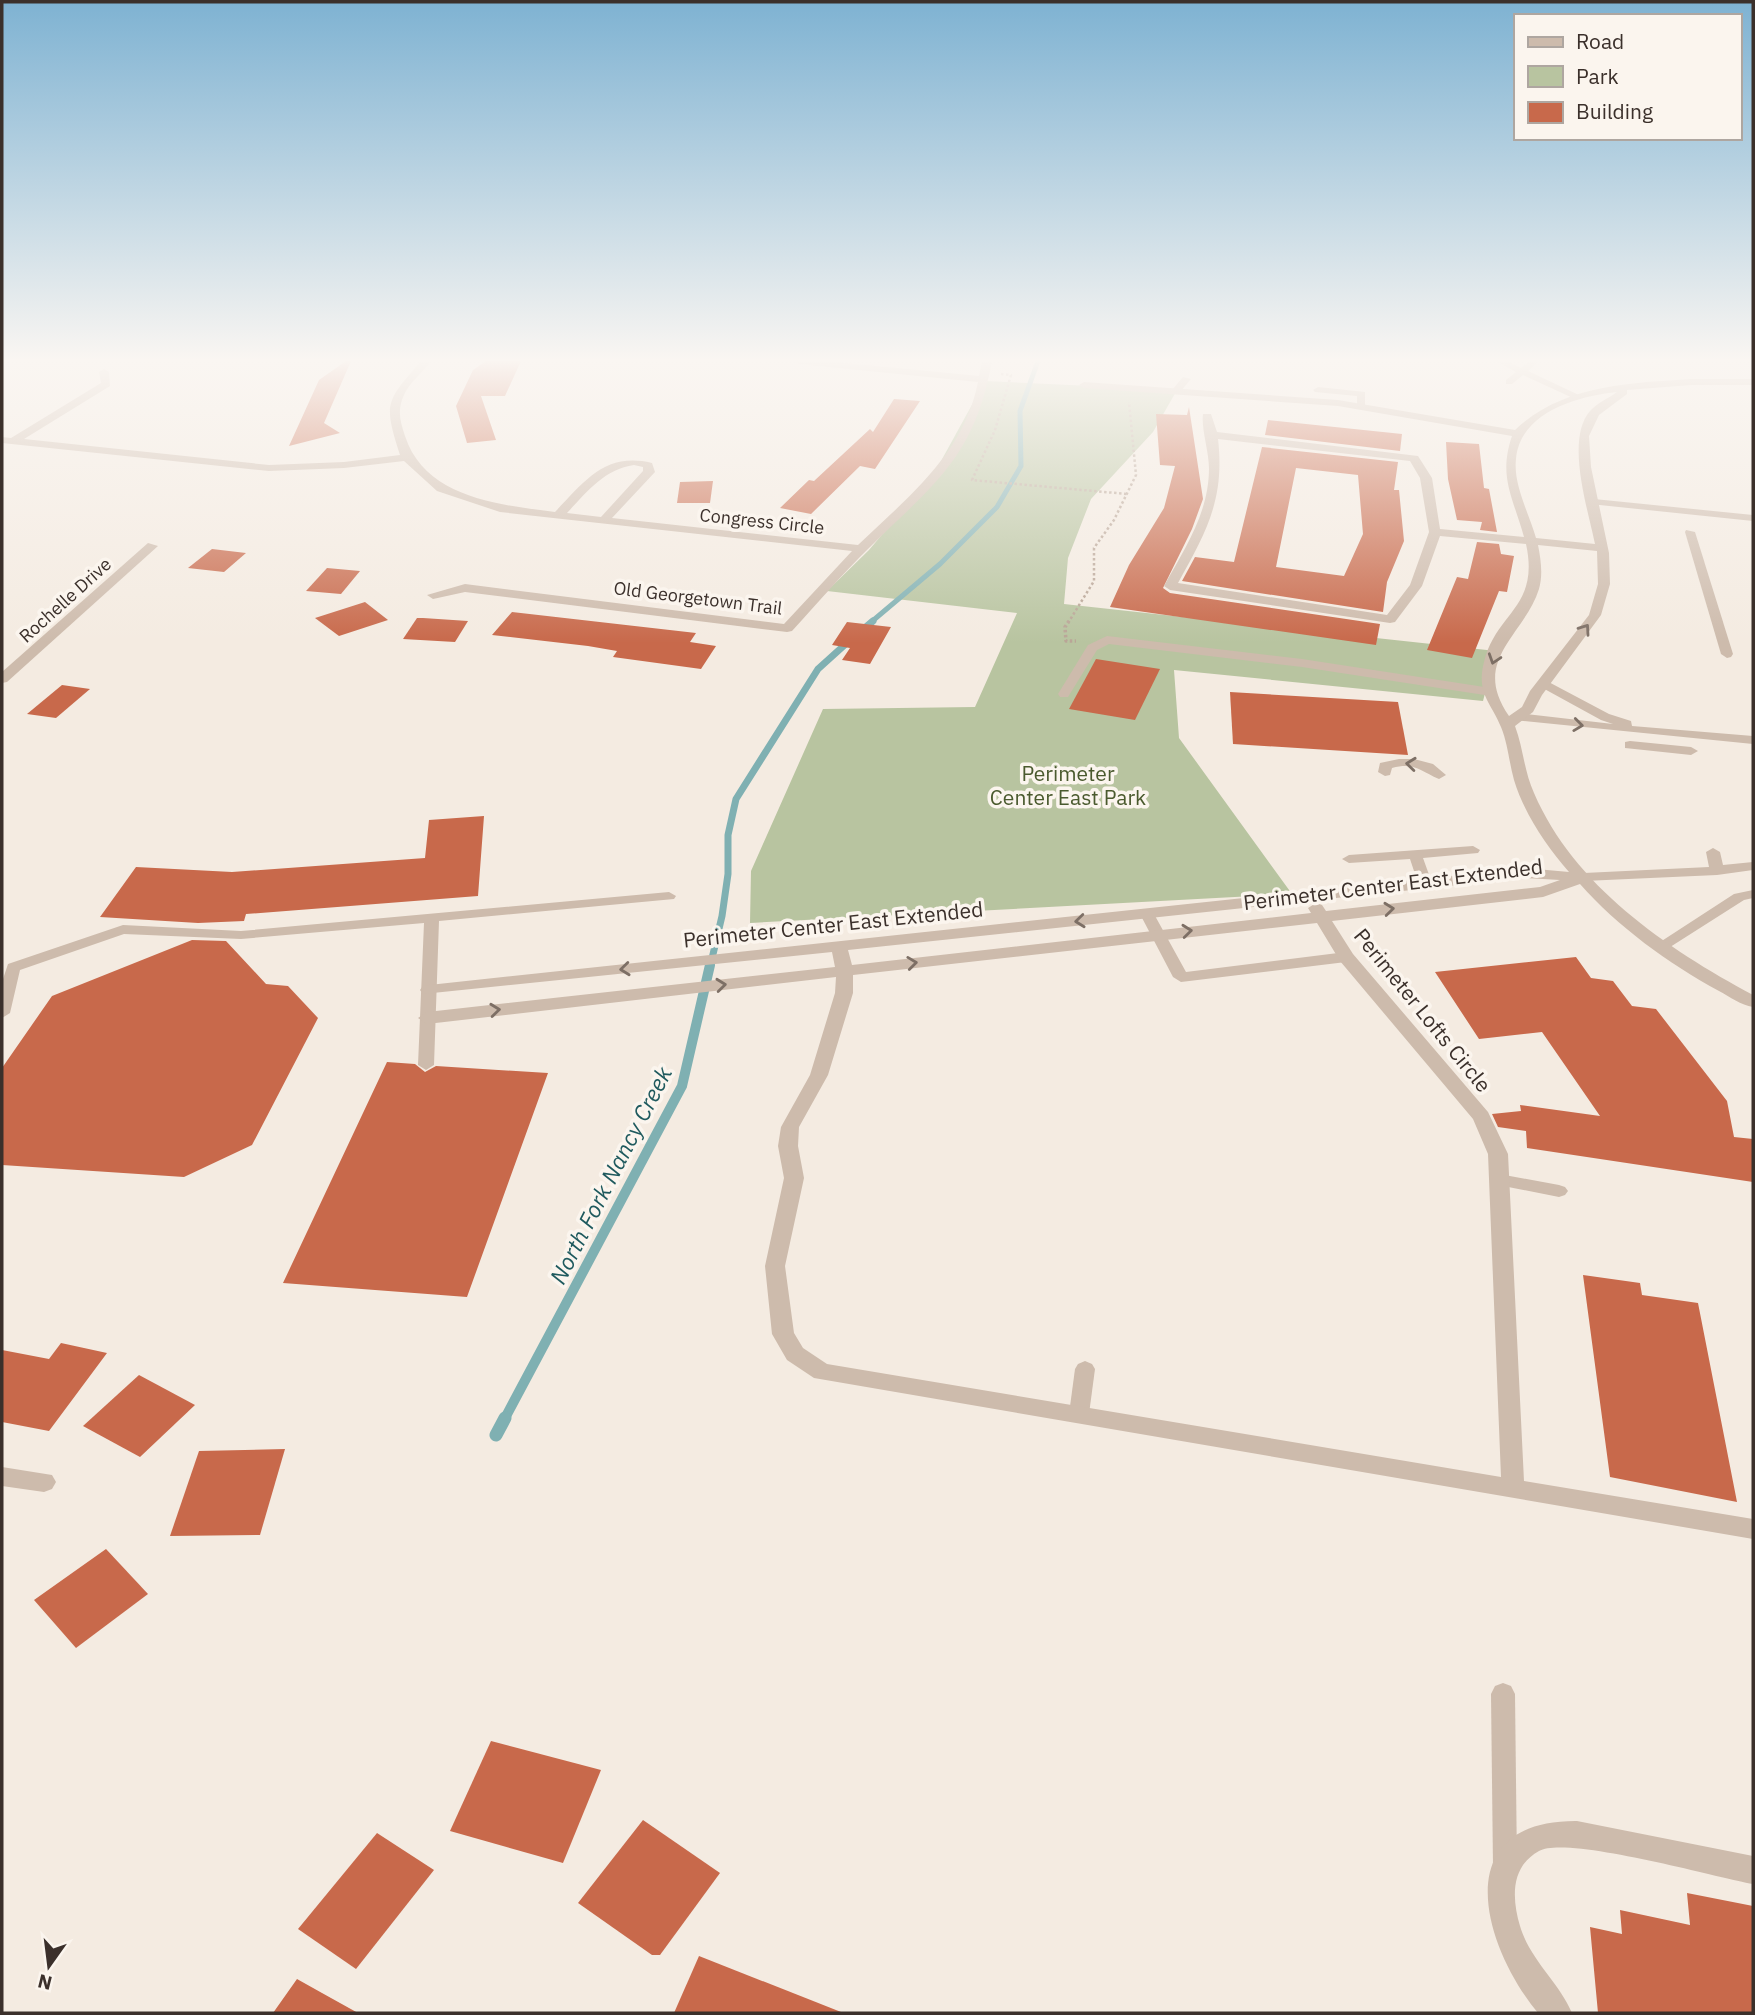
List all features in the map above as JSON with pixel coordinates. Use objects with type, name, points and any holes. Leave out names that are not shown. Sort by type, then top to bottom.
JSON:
[{"type":"street","points":[[144,455],[269,468],[344,465],[406,457]]},
{"type":"street","name":"Old Georgetown Trail","points":[[433,595],[465,588],[787,628],[862,549],[942,473],[954,455]]},
{"type":"street","points":[[1216,455],[1218,470],[1213,505],[1170,586],[1390,619],[1416,586],[1435,532],[1426,478],[1414,458],[1388,455]]},
{"type":"street","points":[[1511,455],[1531,541],[1535,576],[1528,601],[1491,660],[1491,692],[1493,704],[1512,721],[1526,793],[1558,846],[1584,877],[1633,925],[1753,1002]]},
{"type":"street","points":[[1512,721],[1528,709],[1543,683],[1595,615],[1604,584],[1602,548],[1585,455]]},
{"type":"street","name":"Congress Circle","points":[[406,457],[441,489],[500,509],[862,549]]},
{"type":"street","points":[[557,516],[611,465],[625,461],[648,465],[649,472],[603,521]]},
{"type":"street","points":[[1435,532],[1602,548]]},
{"type":"street","name":"Rochelle Drive","points":[[2,678],[152,546]]},
{"type":"street","name":"Perimeter Center East Extended","points":[[429,990],[1525,873],[1584,877]]},
{"type":"street","name":"Perimeter Center East Extended","points":[[427,1018],[1543,892],[1584,877]]},
{"type":"street","name":"Perimeter Lofts Circle","points":[[1309,896],[1346,957],[1481,1116],[1498,1154],[1513,1487]]},
{"type":"street","points":[[839,946],[845,971],[841,1009],[819,1076],[790,1127],[788,1146],[794,1178],[775,1266],[783,1334],[795,1354],[822,1371],[1753,1529]]},
{"type":"street","points":[[2,1476],[44,1482]]},
{"type":"street","points":[[1557,2013],[1527,1972],[1509,1939],[1500,1887],[1505,1869],[1528,1841],[1549,1834],[1577,1834],[1753,1870]]},
{"type":"lane","points":[[1594,502],[1753,518]]},
{"type":"lane","points":[[1690,532],[1727,654]]},
{"type":"lane","points":[[1063,694],[1092,648],[1107,640],[1302,663],[1491,692]]},
{"type":"lane","points":[[1543,683],[1605,717],[1640,729]]},
{"type":"lane","points":[[1512,721],[1612,730],[1640,729],[1751,736]]},
{"type":"lane","points":[[1630,745],[1691,751]]},
{"type":"lane","points":[[1385,772],[1385,766],[1405,762],[1433,768],[1439,775]]},
{"type":"lane","points":[[1349,859],[1416,857],[1473,850]]},
{"type":"lane","points":[[1713,852],[1717,870]]},
{"type":"lane","points":[[1416,857],[1425,883]]},
{"type":"lane","points":[[1584,877],[1753,866]]},
{"type":"lane","points":[[1662,946],[1739,897],[1753,894]]},
{"type":"lane","points":[[2,1013],[13,967],[123,929],[241,934],[669,896]]},
{"type":"lane","points":[[1147,914],[1181,977],[1346,957]]},
{"type":"lane","points":[[426,1065],[432,916]]},
{"type":"lane","points":[[1499,1180],[1559,1191]]},
{"type":"lane","points":[[1079,1414],[1086,1368]]},
{"type":"lane","points":[[1503,1694],[1505,1869]]},
{"type":"path","points":[[983,455],[972,480],[1127,494]]},
{"type":"path","points":[[1078,641],[1066,641],[1065,627],[1086,601],[1096,580],[1094,548],[1114,520],[1136,475],[1132,455]]},
{"type":"green space","name":"Perimeter Center East Park","points":[[944,455],[1132,455],[1091,499],[1068,558],[1064,604],[1496,651],[1483,701],[1174,670],[1179,738],[1292,894],[750,923],[751,871],[823,709],[975,707],[1017,613],[827,591],[869,550],[935,472]]},
{"type":"building","points":[[842,455],[884,455],[875,469],[860,466],[811,514],[780,508],[809,480],[814,481]]},
{"type":"building","points":[[1159,455],[1196,455],[1203,499],[1192,529],[1163,588],[1170,593],[1380,624],[1376,645],[1110,607],[1129,565],[1164,508],[1175,466],[1160,465]]},
{"type":"building","points":[[1260,455],[1335,455],[1398,462],[1394,490],[1399,490],[1404,541],[1387,582],[1383,612],[1182,581],[1195,557],[1234,562]],"holes":[[[1296,468],[1358,475],[1363,534],[1344,576],[1276,567]]]},
{"type":"building","points":[[1447,455],[1480,455],[1484,488],[1489,489],[1497,532],[1480,530],[1482,522],[1457,520],[1448,479]]},
{"type":"building","points":[[713,481],[710,503],[677,503],[680,482]]},
{"type":"building","points":[[1477,542],[1499,544],[1501,554],[1514,556],[1507,592],[1499,591],[1472,658],[1427,650],[1457,577],[1468,579]]},
{"type":"building","points":[[212,549],[246,553],[224,572],[188,568]]},
{"type":"building","points":[[327,568],[360,571],[341,594],[306,591]]},
{"type":"building","points":[[365,602],[388,620],[339,636],[315,618]]},
{"type":"building","points":[[512,612],[696,633],[690,642],[716,646],[701,669],[613,657],[617,651],[588,646],[492,635]]},
{"type":"building","points":[[417,618],[468,621],[455,642],[403,639]]},
{"type":"building","points":[[847,622],[891,627],[870,664],[842,660],[850,648],[832,645]]},
{"type":"building","points":[[1096,659],[1160,669],[1135,720],[1069,709]]},
{"type":"building","points":[[62,685],[90,689],[56,718],[27,714]]},
{"type":"building","points":[[1230,692],[1398,702],[1408,755],[1233,744]]},
{"type":"building","points":[[484,816],[478,896],[246,914],[244,921],[198,923],[100,917],[136,867],[232,872],[425,858],[429,820]]},
{"type":"building","points":[[192,940],[226,941],[266,984],[288,986],[318,1018],[252,1145],[184,1177],[2,1165],[2,1068],[52,996]]},
{"type":"building","points":[[1576,957],[1591,978],[1613,981],[1632,1006],[1656,1009],[1727,1101],[1734,1137],[1753,1139],[1753,1182],[1527,1148],[1526,1131],[1498,1127],[1492,1114],[1521,1111],[1520,1105],[1600,1116],[1542,1032],[1479,1039],[1435,972]]},
{"type":"building","points":[[387,1062],[415,1064],[425,1072],[436,1066],[548,1073],[467,1297],[283,1283]]},
{"type":"building","points":[[1583,1275],[1640,1283],[1642,1295],[1698,1303],[1737,1502],[1610,1477]]},
{"type":"building","points":[[61,1343],[107,1353],[49,1431],[2,1422],[2,1350],[49,1359]]},
{"type":"building","points":[[139,1375],[195,1405],[140,1457],[83,1426]]},
{"type":"building","points":[[285,1449],[260,1535],[170,1536],[199,1451]]},
{"type":"building","points":[[106,1549],[148,1594],[76,1648],[34,1600]]},
{"type":"building","points":[[491,1741],[601,1770],[563,1863],[450,1831]]},
{"type":"building","points":[[643,1820],[720,1873],[660,1955],[652,1955],[578,1903]]},
{"type":"building","points":[[377,1833],[434,1870],[356,1969],[298,1929]]},
{"type":"building","points":[[1687,1893],[1753,1906],[1753,2013],[1598,2013],[1590,1927],[1622,1934],[1620,1910],[1690,1925]]},
{"type":"building","points":[[699,1956],[841,2012],[841,2013],[674,2013]]},
{"type":"building","points":[[297,1979],[322,1993],[358,2013],[273,2013]]},
{"type":"waterway","name":"North Fork Nancy Creek","points":[[870,623],[940,564],[997,507],[1021,466],[1021,455]]},
{"type":"waterway","name":"North Fork Nancy Creek","points":[[860,632],[873,621]]},
{"type":"waterway","name":"North Fork Nancy Creek","points":[[710,967],[722,916],[728,874],[728,835],[736,799],[818,669],[849,641]]},
{"type":"waterway","name":"North Fork Nancy Creek","points":[[504,1420],[682,1086],[710,965]]},
{"type":"waterway","name":"North Fork Nancy Creek","points":[[496,1435],[505,1418]]}]
